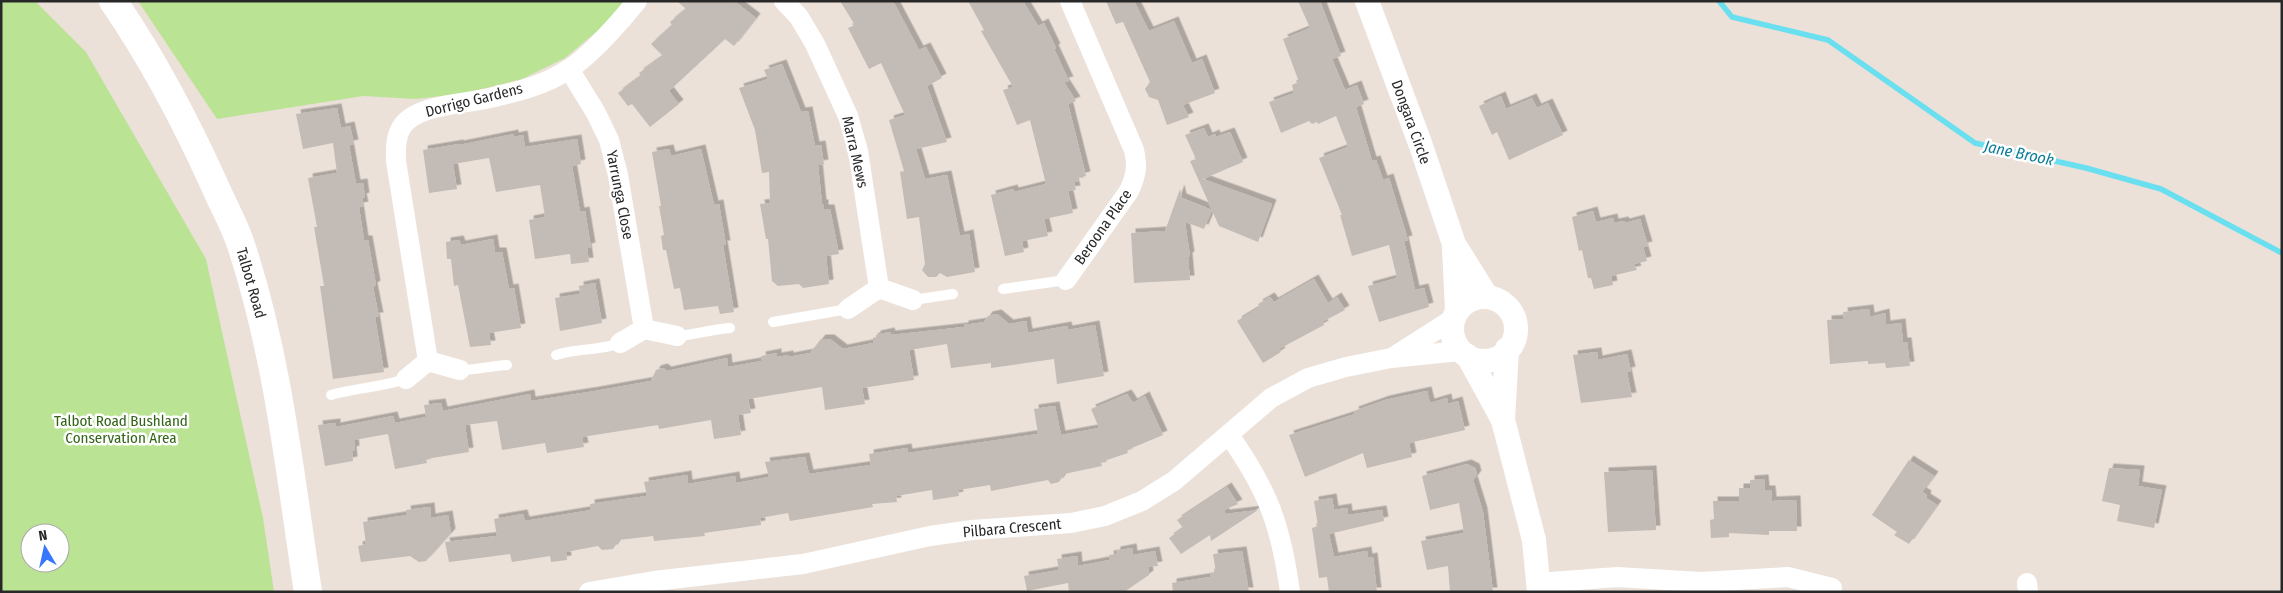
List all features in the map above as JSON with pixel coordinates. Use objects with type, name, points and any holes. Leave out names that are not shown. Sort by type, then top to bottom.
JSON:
[{"type":"main road","name":"Talbot Road","points":[[113,1],[158,70],[186,122],[239,241],[258,302],[276,383],[308,592]]},
{"type":"street","name":"Dorrigo Gardens","points":[[428,361],[396,161],[396,143],[402,127],[414,116],[427,111],[512,93],[540,83],[569,69],[620,21],[636,1]]},
{"type":"street","name":"Marra Mews","points":[[784,1],[799,17],[815,44],[848,116],[858,151],[879,288]]},
{"type":"street","name":"Beroona Place","points":[[1066,280],[1129,191],[1135,179],[1137,163],[1126,132],[1070,1]]},
{"type":"street","name":"Dongara Circle","points":[[1367,1],[1420,143],[1454,244],[1487,297]]},
{"type":"street","name":"Yarrunga Close","points":[[569,69],[596,113],[609,140],[618,174],[644,329]]},
{"type":"street","name":"Dongara Circle","points":[[1454,244],[1455,314]]},
{"type":"street","points":[[848,308],[879,288],[913,300]]},
{"type":"street","points":[[1464,354],[1482,361],[1493,360],[1504,354],[1516,334],[1513,314],[1504,304],[1487,297],[1478,297],[1466,302],[1455,314],[1453,337],[1503,420],[1534,540],[1539,588],[1617,577],[1701,582],[1788,577],[1832,588]]},
{"type":"street","name":"Pilbara Crescent","points":[[1391,358],[1455,314]]},
{"type":"street","points":[[620,343],[644,329],[677,336]]},
{"type":"street","points":[[1503,420],[1507,350]]},
{"type":"street","name":"Pilbara Crescent","points":[[590,592],[654,580],[803,564],[930,536],[972,530],[1071,523],[1105,516],[1142,501],[1174,481],[1229,436],[1271,398],[1308,378],[1346,367],[1391,358],[1464,354]]},
{"type":"street","points":[[406,379],[428,361],[460,370]]},
{"type":"street","points":[[1229,436],[1252,468],[1267,497],[1286,562],[1290,592]]},
{"type":"lane","name":"Beroona Place","points":[[1003,289],[1066,280]]},
{"type":"lane","points":[[913,300],[953,294]]},
{"type":"lane","points":[[773,322],[848,308]]},
{"type":"lane","points":[[677,336],[693,335],[713,329],[730,328]]},
{"type":"lane","points":[[556,355],[571,350],[604,349],[620,343]]},
{"type":"lane","points":[[460,370],[507,366]]},
{"type":"lane","points":[[331,395],[406,379]]},
{"type":"green space","name":"Talbot Road Bushland Conservation Area","points":[[1,1],[35,1],[86,52],[206,259],[263,518],[274,592],[1,592]]},
{"type":"green space","points":[[138,1],[624,1],[602,27],[565,58],[522,79],[466,93],[416,99],[363,96],[217,119]]},
{"type":"building","points":[[677,1],[734,1],[756,18],[734,46],[725,39],[669,91],[679,104],[650,127],[632,104],[628,106],[618,93],[641,76],[639,73],[663,56],[651,44],[672,25],[670,22],[686,9]]},
{"type":"building","points":[[840,1],[893,1],[919,50],[926,47],[942,78],[927,86],[947,142],[916,149],[925,179],[947,175],[960,236],[969,234],[975,272],[947,277],[940,273],[936,277],[928,277],[922,270],[925,264],[919,217],[907,219],[900,172],[904,171],[889,120],[905,115],[881,63],[869,69],[848,28],[855,25]]},
{"type":"building","points":[[968,1],[1023,1],[1038,26],[1044,23],[1069,81],[1064,82],[1076,101],[1068,104],[1086,176],[1077,178],[1079,182],[1074,182],[1076,190],[1068,191],[1073,213],[1044,219],[1048,236],[1022,241],[1024,252],[1005,256],[991,195],[1013,189],[1014,192],[1046,184],[1030,120],[1017,125],[1003,90],[1013,87],[981,31],[984,30]]},
{"type":"building","points":[[1106,1],[1134,1],[1149,31],[1174,21],[1192,63],[1202,59],[1215,93],[1183,105],[1189,117],[1167,125],[1158,100],[1149,97],[1145,89],[1150,82],[1123,22],[1116,24]]},
{"type":"building","points":[[1298,1],[1320,1],[1341,56],[1332,59],[1345,90],[1357,85],[1364,104],[1356,107],[1372,161],[1376,160],[1383,180],[1389,178],[1408,240],[1404,241],[1415,290],[1424,288],[1429,307],[1379,322],[1368,286],[1397,278],[1389,245],[1352,256],[1340,215],[1342,215],[1319,158],[1348,147],[1336,116],[1318,124],[1317,122],[1312,124],[1309,121],[1281,133],[1269,102],[1294,93],[1292,85],[1299,82],[1283,39],[1310,28]]},
{"type":"building","points":[[782,64],[801,112],[808,111],[815,146],[821,145],[824,164],[818,165],[822,204],[824,204],[824,209],[830,209],[839,254],[826,256],[829,284],[803,288],[799,284],[778,286],[772,281],[768,239],[766,239],[760,204],[770,203],[769,172],[762,173],[755,130],[739,88],[768,79],[764,70]]},
{"type":"building","points":[[1501,96],[1506,109],[1532,98],[1537,108],[1548,103],[1563,135],[1509,160],[1497,132],[1492,135],[1479,106]]},
{"type":"building","points":[[337,108],[341,128],[350,126],[354,144],[349,145],[356,184],[363,183],[365,197],[362,198],[364,206],[359,207],[364,240],[368,240],[376,285],[373,287],[379,317],[375,317],[384,372],[333,379],[320,286],[324,286],[314,227],[317,227],[308,178],[337,173],[333,143],[303,149],[296,114]]},
{"type":"building","points":[[1204,128],[1208,137],[1215,134],[1216,137],[1230,132],[1243,162],[1203,179],[1272,204],[1258,242],[1219,226],[1190,161],[1196,159],[1185,135]]},
{"type":"building","points":[[514,134],[514,137],[523,135],[525,147],[577,139],[581,164],[572,166],[580,212],[585,211],[591,247],[587,248],[589,262],[571,264],[570,254],[535,259],[529,220],[545,217],[540,185],[496,192],[489,158],[453,164],[457,189],[429,193],[423,150]]},
{"type":"building","points":[[669,149],[671,156],[701,149],[714,205],[719,204],[726,245],[723,245],[734,312],[720,314],[718,306],[684,310],[680,288],[674,289],[666,250],[663,250],[661,236],[664,235],[659,206],[661,206],[652,152]]},
{"type":"building","points":[[1180,189],[1182,198],[1212,210],[1204,229],[1185,222],[1190,256],[1188,257],[1190,280],[1134,283],[1131,233],[1165,231]]},
{"type":"building","points":[[1593,211],[1596,222],[1613,218],[1614,223],[1624,221],[1625,223],[1640,219],[1648,246],[1643,247],[1647,261],[1634,264],[1637,270],[1611,276],[1613,285],[1594,289],[1591,278],[1588,278],[1582,250],[1579,251],[1572,217]]},
{"type":"building","points":[[493,239],[495,252],[502,252],[509,289],[514,288],[521,328],[489,333],[491,345],[470,347],[458,285],[454,286],[451,259],[447,259],[446,242],[459,240],[461,245]]},
{"type":"building","points":[[1314,279],[1328,303],[1337,297],[1345,310],[1322,322],[1324,325],[1279,349],[1281,352],[1263,363],[1237,321],[1260,307],[1258,304],[1270,297],[1274,302]]},
{"type":"building","points":[[595,283],[602,323],[560,331],[555,298],[580,294],[579,286]]},
{"type":"building","points":[[1869,309],[1870,317],[1885,313],[1886,325],[1901,323],[1903,342],[1907,342],[1910,366],[1886,368],[1885,363],[1868,364],[1868,361],[1830,364],[1827,320],[1844,319],[1843,312]]},
{"type":"building","points":[[997,314],[1009,324],[1026,321],[1028,333],[1067,326],[1068,330],[1095,325],[1104,376],[1057,384],[1054,359],[991,368],[991,363],[951,368],[947,344],[909,350],[914,380],[862,388],[865,404],[825,410],[822,387],[748,399],[751,413],[738,415],[741,435],[714,439],[711,420],[659,429],[658,425],[582,437],[584,447],[547,453],[545,443],[502,450],[497,421],[465,425],[469,452],[426,459],[427,463],[395,469],[388,434],[354,440],[353,461],[325,466],[318,425],[336,423],[336,427],[393,416],[395,423],[426,417],[424,405],[441,403],[443,411],[530,394],[531,401],[595,391],[651,381],[656,370],[663,368],[667,371],[727,358],[728,367],[762,361],[761,356],[777,353],[777,357],[789,355],[789,357],[810,353],[821,339],[830,339],[843,349],[873,343],[873,338],[876,335],[890,332],[891,335],[964,327],[964,325],[984,322],[988,316]]},
{"type":"building","points":[[1597,352],[1598,360],[1627,354],[1631,371],[1627,372],[1632,397],[1581,403],[1573,355]]},
{"type":"building","points":[[1427,391],[1430,403],[1447,398],[1448,404],[1458,401],[1465,430],[1409,443],[1412,457],[1367,468],[1363,453],[1305,477],[1289,435],[1355,414],[1354,411],[1385,400]]},
{"type":"building","points":[[1127,394],[1133,403],[1145,396],[1163,435],[1127,450],[1128,453],[1101,462],[1102,466],[1064,474],[1059,482],[1051,484],[1048,480],[991,491],[990,485],[958,490],[959,496],[933,500],[932,490],[896,496],[897,502],[872,504],[873,507],[790,521],[788,513],[760,518],[761,525],[704,533],[705,536],[654,541],[653,536],[619,540],[613,549],[602,550],[598,546],[566,552],[567,560],[551,562],[550,556],[512,562],[510,554],[449,562],[445,542],[497,536],[494,519],[523,514],[525,521],[591,510],[590,504],[647,496],[644,482],[687,475],[688,484],[735,476],[736,483],[769,477],[765,462],[805,457],[809,474],[871,465],[869,454],[907,448],[908,453],[1038,434],[1034,409],[1055,406],[1061,435],[1099,428],[1091,409]]},
{"type":"building","points":[[1909,460],[1934,476],[1922,492],[1927,495],[1926,498],[1937,505],[1909,544],[1894,535],[1897,532],[1872,515]]},
{"type":"building","points":[[1467,464],[1475,468],[1477,475],[1473,480],[1483,512],[1493,592],[1450,592],[1448,566],[1427,570],[1421,541],[1464,533],[1459,503],[1430,510],[1422,476]]},
{"type":"building","points":[[2109,468],[2140,470],[2138,486],[2162,490],[2154,528],[2117,521],[2120,505],[2102,501]]},
{"type":"building","points":[[1652,470],[1656,530],[1608,532],[1604,472]]},
{"type":"building","points":[[1764,479],[1765,490],[1771,490],[1772,501],[1796,500],[1797,531],[1769,531],[1769,535],[1729,533],[1729,537],[1711,538],[1710,520],[1714,519],[1713,501],[1739,501],[1739,488],[1750,488],[1750,480]]},
{"type":"building","points":[[1227,487],[1238,504],[1224,510],[1225,514],[1258,510],[1211,541],[1210,535],[1181,554],[1169,538],[1183,528],[1177,520]]},
{"type":"building","points":[[1332,498],[1334,510],[1347,508],[1348,515],[1382,510],[1384,521],[1329,534],[1334,557],[1367,551],[1368,558],[1373,557],[1377,592],[1329,592],[1327,577],[1319,578],[1312,528],[1318,526],[1314,501]]},
{"type":"building","points":[[430,507],[431,518],[448,515],[451,533],[426,561],[419,562],[410,556],[361,562],[358,546],[366,544],[363,522],[407,515],[406,510]]},
{"type":"building","points":[[1132,548],[1133,555],[1155,551],[1158,566],[1148,567],[1149,575],[1124,592],[1069,592],[1068,583],[1027,591],[1024,576],[1059,570],[1057,559],[1077,556],[1078,566],[1110,560],[1109,555],[1116,554],[1116,551]]},
{"type":"building","points":[[1242,551],[1249,592],[1173,592],[1172,583],[1210,577],[1210,573],[1216,572],[1213,554]]},
{"type":"waterway","name":"Jane Brook","points":[[1719,1],[1732,17],[1828,40],[1975,143],[2086,168],[2161,189],[2282,253]]}]
